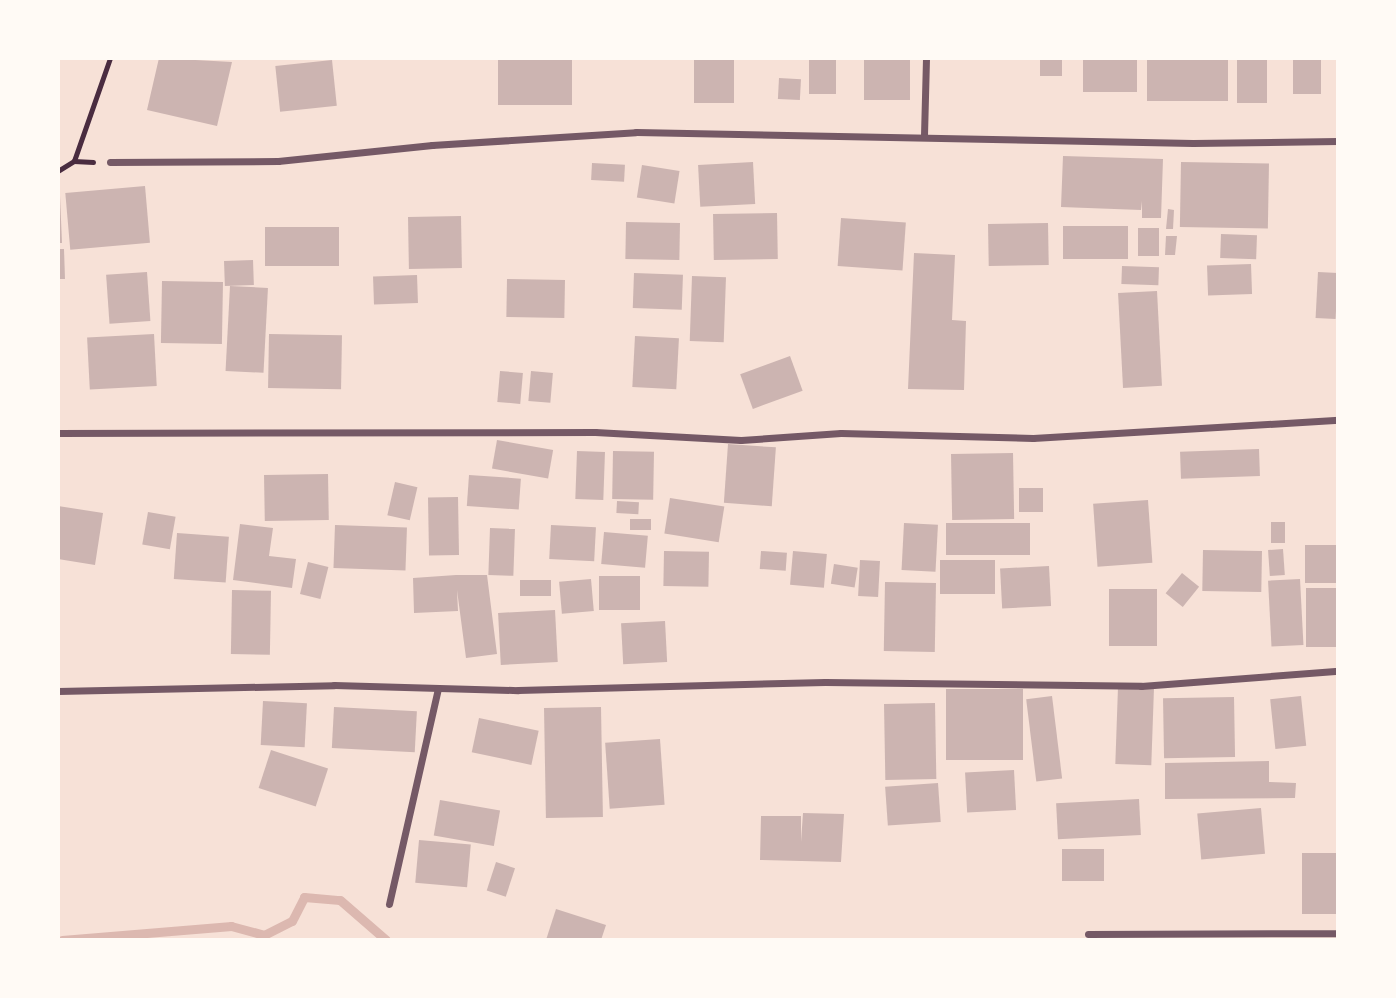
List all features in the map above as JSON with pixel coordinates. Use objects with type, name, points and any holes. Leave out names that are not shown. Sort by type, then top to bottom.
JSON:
[{"type":"street","points":[[924,135],[926,58]]},
{"type":"street","points":[[110,162],[278,161],[432,145],[636,132],[924,135],[1193,144],[1338,141]]},
{"type":"street","points":[[58,433],[596,432],[741,440],[841,433],[1033,438],[1338,420]]},
{"type":"street","points":[[58,691],[825,682],[1141,686],[1338,671]]},
{"type":"street","points":[[389,904],[438,688]]},
{"type":"street","points":[[1088,934],[1338,933]]},
{"type":"path","points":[[58,171],[74,161],[110,58]]},
{"type":"building","points":[[159,58],[232,62],[217,126],[147,110]]},
{"type":"building","points":[[498,58],[572,58],[572,105],[498,105]]},
{"type":"building","points":[[694,58],[734,58],[734,103],[694,103]]},
{"type":"building","points":[[809,58],[836,58],[836,94],[809,94]]},
{"type":"building","points":[[864,58],[910,58],[910,100],[864,100]]},
{"type":"building","points":[[1040,58],[1062,58],[1062,76],[1040,76]]},
{"type":"building","points":[[1083,58],[1137,58],[1137,92],[1083,92]]},
{"type":"building","points":[[1147,58],[1228,58],[1228,101],[1147,101]]},
{"type":"building","points":[[1237,58],[1267,58],[1267,103],[1237,103]]},
{"type":"building","points":[[1293,58],[1321,58],[1321,94],[1293,94]]},
{"type":"building","points":[[332,60],[337,106],[280,112],[275,66]]},
{"type":"building","points":[[779,78],[801,79],[800,100],[778,99]]},
{"type":"building","points":[[1063,156],[1163,159],[1161,218],[1142,218],[1142,201],[1141,210],[1061,207]]},
{"type":"building","points":[[753,162],[755,204],[700,207],[698,165]]},
{"type":"building","points":[[1181,162],[1269,164],[1268,229],[1180,227]]},
{"type":"building","points":[[592,163],[625,165],[624,182],[591,180]]},
{"type":"building","points":[[642,165],[680,171],[674,204],[637,198]]},
{"type":"building","points":[[145,186],[150,243],[70,250],[65,193]]},
{"type":"building","points":[[60,196],[62,243],[58,243]]},
{"type":"building","points":[[1168,209],[1174,210],[1173,229],[1166,229]]},
{"type":"building","points":[[777,213],[778,259],[714,260],[713,214]]},
{"type":"building","points":[[461,216],[462,268],[409,269],[408,217]]},
{"type":"building","points":[[841,218],[906,223],[902,270],[838,266]]},
{"type":"building","points":[[626,222],[680,223],[679,260],[625,259]]},
{"type":"building","points":[[1048,223],[1049,265],[989,266],[988,224]]},
{"type":"building","points":[[1063,226],[1128,226],[1128,259],[1063,259]]},
{"type":"building","points":[[265,227],[339,227],[339,266],[265,266]]},
{"type":"building","points":[[1138,228],[1159,228],[1159,256],[1138,256]]},
{"type":"building","points":[[1221,234],[1257,235],[1256,259],[1220,258]]},
{"type":"building","points":[[1166,236],[1177,236],[1175,255],[1165,255]]},
{"type":"building","points":[[58,249],[64,249],[65,279],[58,279]]},
{"type":"building","points":[[914,253],[955,255],[952,320],[966,321],[964,390],[908,389]]},
{"type":"building","points":[[253,260],[254,285],[225,286],[224,261]]},
{"type":"building","points":[[1251,264],[1252,294],[1208,296],[1207,266]]},
{"type":"building","points":[[1122,266],[1159,267],[1158,285],[1121,284]]},
{"type":"building","points":[[147,272],[150,321],[110,324],[106,275]]},
{"type":"building","points":[[1318,272],[1338,273],[1336,319],[1316,318]]},
{"type":"building","points":[[634,273],[683,275],[682,310],[633,308]]},
{"type":"building","points":[[417,275],[418,303],[374,305],[373,277]]},
{"type":"building","points":[[692,276],[726,277],[724,342],[690,341]]},
{"type":"building","points":[[507,279],[565,280],[564,318],[506,317]]},
{"type":"building","points":[[162,281],[223,282],[222,344],[161,343]]},
{"type":"building","points":[[230,286],[268,288],[263,373],[226,371]]},
{"type":"building","points":[[1157,291],[1162,386],[1123,388],[1118,293]]},
{"type":"building","points":[[154,334],[157,386],[90,389],[87,338]]},
{"type":"building","points":[[269,334],[342,335],[341,389],[268,388]]},
{"type":"building","points":[[635,336],[679,338],[676,389],[632,387]]},
{"type":"building","points":[[790,356],[803,391],[753,409],[740,374]]},
{"type":"building","points":[[500,371],[523,373],[520,404],[497,402]]},
{"type":"building","points":[[531,371],[553,373],[550,403],[528,401]]},
{"type":"building","points":[[497,440],[553,450],[548,478],[492,469]]},
{"type":"building","points":[[728,444],[776,447],[772,506],[724,503]]},
{"type":"building","points":[[1259,449],[1260,476],[1181,479],[1180,452]]},
{"type":"building","points":[[577,451],[605,452],[603,500],[575,499]]},
{"type":"building","points":[[613,451],[654,452],[653,500],[612,499]]},
{"type":"building","points":[[1013,453],[1014,519],[952,520],[951,454]]},
{"type":"building","points":[[328,474],[329,520],[265,521],[264,475]]},
{"type":"building","points":[[469,475],[521,479],[519,510],[467,506]]},
{"type":"building","points":[[395,482],[417,487],[410,520],[387,515]]},
{"type":"building","points":[[1019,488],[1043,488],[1043,512],[1019,512]]},
{"type":"building","points":[[458,497],[459,555],[429,556],[428,498]]},
{"type":"building","points":[[670,498],[724,507],[719,542],[664,534]]},
{"type":"building","points":[[1148,500],[1152,563],[1098,567],[1093,504]]},
{"type":"building","points":[[617,501],[639,502],[638,514],[616,513]]},
{"type":"building","points":[[58,506],[103,513],[95,565],[58,559]]},
{"type":"building","points":[[148,512],[176,517],[170,549],[142,544]]},
{"type":"building","points":[[630,519],[651,519],[651,530],[630,530]]},
{"type":"building","points":[[1271,522],[1285,522],[1285,543],[1271,543]]},
{"type":"building","points":[[904,523],[938,525],[935,572],[902,570]]},
{"type":"building","points":[[946,523],[1030,523],[1030,555],[946,555]]},
{"type":"building","points":[[240,524],[273,528],[269,556],[296,559],[292,588],[233,580]]},
{"type":"building","points":[[335,525],[407,528],[405,570],[333,568]]},
{"type":"building","points":[[551,525],[596,527],[594,561],[549,559]]},
{"type":"building","points":[[490,528],[515,529],[513,576],[488,575]]},
{"type":"building","points":[[604,532],[648,536],[645,568],[601,564]]},
{"type":"building","points":[[177,533],[229,537],[226,583],[174,579]]},
{"type":"building","points":[[1305,545],[1338,545],[1338,583],[1305,583]]},
{"type":"building","points":[[1283,549],[1285,575],[1270,576],[1268,550]]},
{"type":"building","points":[[1203,550],[1262,551],[1261,592],[1202,591]]},
{"type":"building","points":[[664,551],[709,552],[708,587],[663,586]]},
{"type":"building","points":[[761,551],[787,553],[786,571],[760,569]]},
{"type":"building","points":[[793,551],[827,554],[824,588],[790,585]]},
{"type":"building","points":[[860,560],[880,561],[878,597],[858,596]]},
{"type":"building","points":[[940,560],[995,560],[995,594],[940,594]]},
{"type":"building","points":[[308,562],[328,567],[320,599],[300,594]]},
{"type":"building","points":[[834,564],[858,568],[855,588],[831,584]]},
{"type":"building","points":[[1049,566],[1051,606],[1002,609],[1000,569]]},
{"type":"building","points":[[1182,573],[1199,587],[1183,607],[1166,593]]},
{"type":"building","points":[[487,575],[497,654],[466,658],[457,590],[458,611],[414,613],[413,578]]},
{"type":"building","points":[[599,576],[640,576],[640,610],[599,610]]},
{"type":"building","points":[[591,579],[594,611],[562,614],[559,582]]},
{"type":"building","points":[[1300,579],[1303,645],[1271,647],[1268,581]]},
{"type":"building","points":[[520,580],[551,580],[551,596],[520,596]]},
{"type":"building","points":[[885,582],[936,583],[935,652],[884,651]]},
{"type":"building","points":[[1306,588],[1338,588],[1338,647],[1306,647]]},
{"type":"building","points":[[1109,589],[1157,589],[1157,646],[1109,646]]},
{"type":"building","points":[[232,590],[271,591],[270,655],[231,654]]},
{"type":"building","points":[[555,610],[558,662],[501,665],[498,613]]},
{"type":"building","points":[[665,621],[667,662],[623,664],[621,623]]},
{"type":"building","points":[[1118,687],[1154,688],[1151,765],[1115,764]]},
{"type":"building","points":[[946,689],[1023,689],[1023,760],[946,760]]},
{"type":"building","points":[[1052,696],[1062,778],[1036,782],[1026,699]]},
{"type":"building","points":[[1301,696],[1306,746],[1275,749],[1270,699]]},
{"type":"building","points":[[1234,697],[1235,757],[1164,758],[1163,698]]},
{"type":"building","points":[[263,701],[307,703],[305,747],[261,745]]},
{"type":"building","points":[[935,703],[936,779],[885,780],[884,704]]},
{"type":"building","points":[[334,707],[417,711],[415,752],[332,748]]},
{"type":"building","points":[[601,707],[603,817],[546,818],[544,708]]},
{"type":"building","points":[[479,718],[539,731],[531,765],[472,752]]},
{"type":"building","points":[[660,739],[665,805],[610,809],[605,743]]},
{"type":"building","points":[[271,750],[328,769],[316,807],[259,788]]},
{"type":"building","points":[[1269,761],[1269,782],[1296,783],[1295,798],[1165,799],[1165,763]]},
{"type":"building","points":[[1014,770],[1016,810],[967,813],[965,773]]},
{"type":"building","points":[[938,783],[941,822],[888,826],[885,787]]},
{"type":"building","points":[[1139,799],[1141,835],[1058,839],[1056,803]]},
{"type":"building","points":[[440,800],[500,811],[494,846],[434,835]]},
{"type":"building","points":[[1261,808],[1265,854],[1201,859],[1197,814]]},
{"type":"building","points":[[803,813],[844,814],[841,862],[760,860],[761,816],[801,816],[801,842]]},
{"type":"building","points":[[419,840],[471,845],[467,887],[415,883]]},
{"type":"building","points":[[1062,849],[1104,849],[1104,881],[1062,881]]},
{"type":"building","points":[[1302,853],[1338,853],[1338,914],[1302,914]]},
{"type":"building","points":[[496,862],[515,868],[506,897],[487,891]]},
{"type":"building","points":[[556,909],[606,925],[601,940],[546,940]]},
{"type":"waterway","points":[[62,940],[231,926],[264,935],[292,921],[304,897],[340,900],[386,940]]}]
